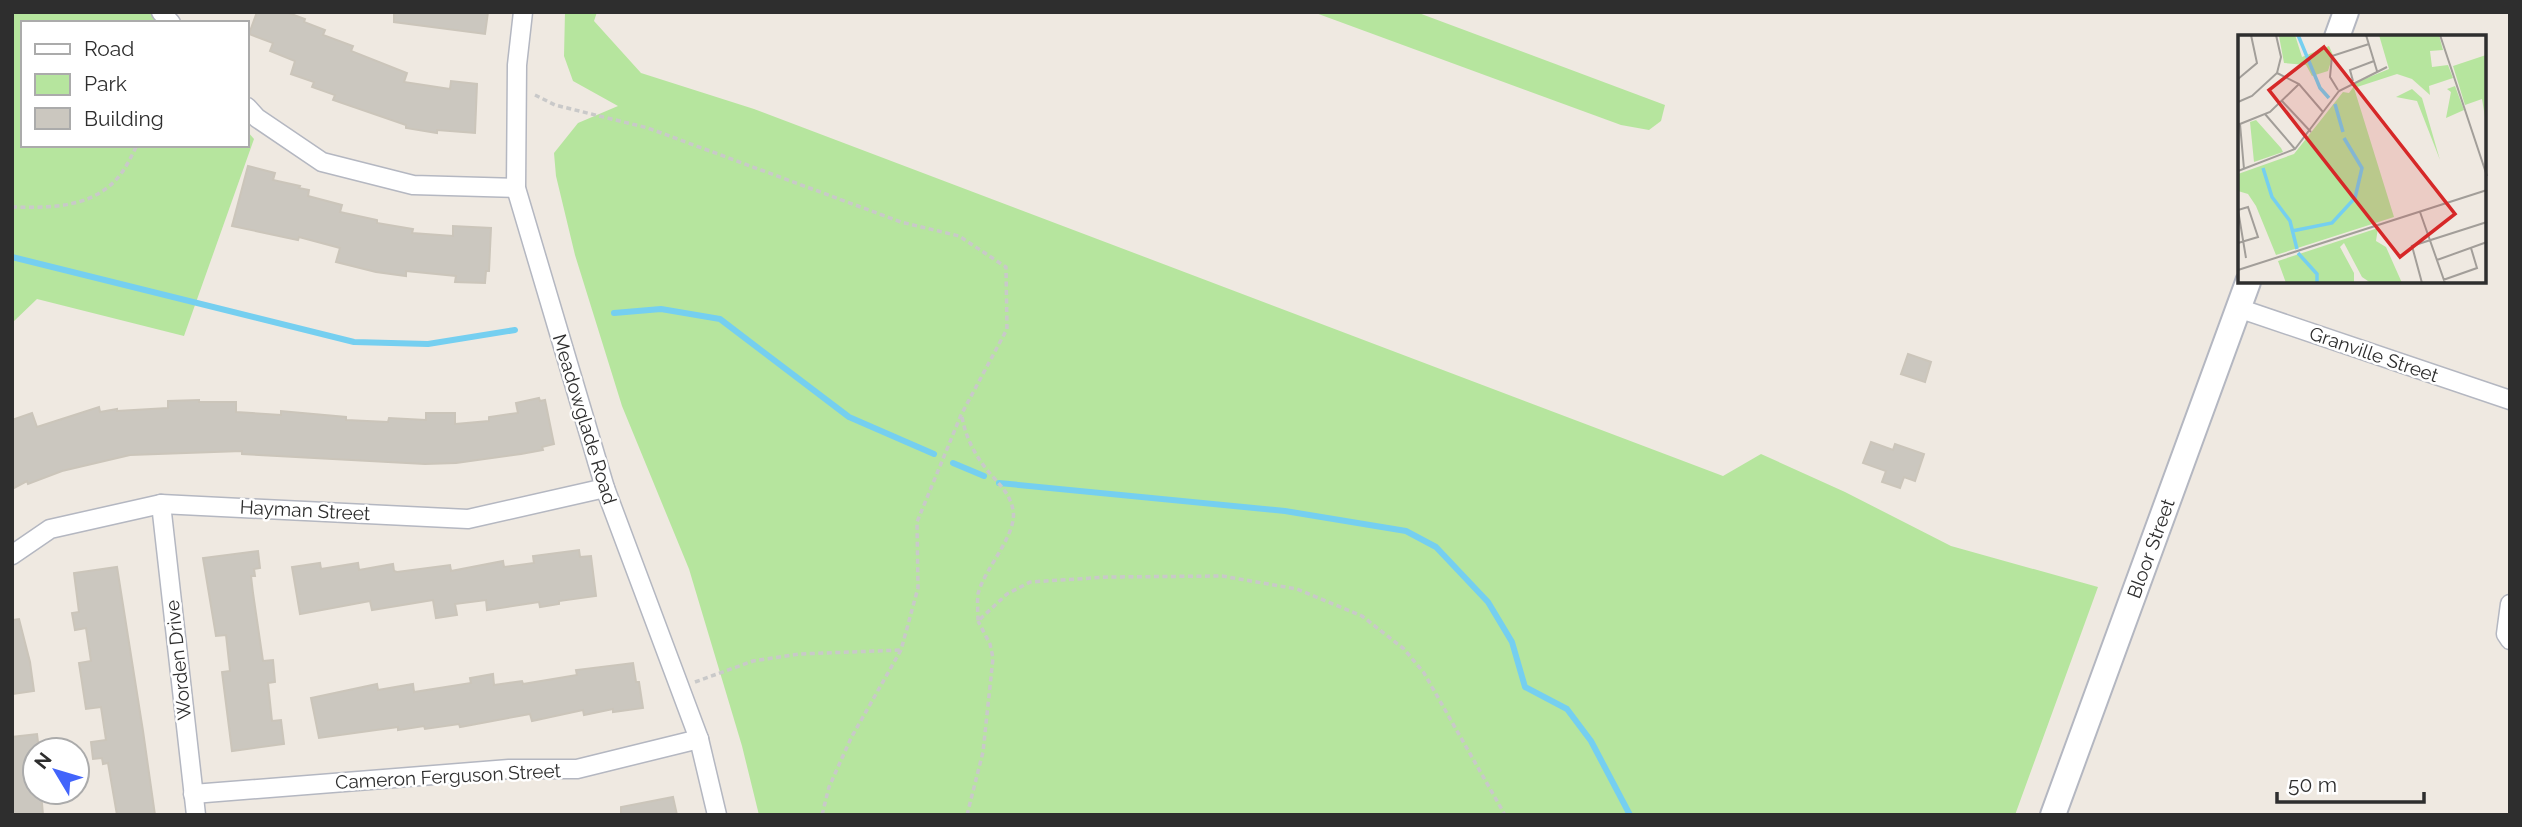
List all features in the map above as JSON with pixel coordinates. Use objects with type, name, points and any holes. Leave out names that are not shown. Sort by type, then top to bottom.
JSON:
[{"type":"main road","points":[[2338,35],[2346,12]]},
{"type":"main road","name":"Bloor Street","points":[[2053,815],[2247,284]]},
{"type":"street","name":"Meadowglade Road","points":[[523,12],[517,65],[516,188],[605,488],[699,739],[717,815]]},
{"type":"street","points":[[248,108],[257,118],[322,162],[413,186],[516,188]]},
{"type":"street","name":"Granville Street","points":[[2238,308],[2510,400]]},
{"type":"street","name":"Hayman Street","points":[[12,555],[50,529],[161,504],[468,519],[605,488]]},
{"type":"street","name":"Worden Drive","points":[[161,504],[196,815]]},
{"type":"street","points":[[2510,604],[2506,634],[2510,640]]},
{"type":"street","name":"Cameron Ferguson Street","points":[[193,794],[509,769],[577,769],[699,739]]},
{"type":"path","points":[[517,87],[555,105],[648,128],[901,222],[960,236],[1006,267],[1007,329],[961,415],[917,522],[919,588],[901,650],[851,738],[829,787],[822,815]]},
{"type":"path","points":[[12,207],[54,208],[96,197],[121,175],[136,147]]},
{"type":"path","points":[[961,415],[967,440],[985,468],[1006,491],[1014,512],[1009,534],[991,563],[978,595],[978,621],[990,644],[993,658],[984,752],[967,815]]},
{"type":"path","points":[[978,621],[1007,594],[1030,582],[1108,577],[1222,576],[1297,589],[1362,616],[1404,649],[1424,673],[1505,815]]},
{"type":"path","points":[[680,688],[753,661],[800,654],[901,650]]},
{"type":"green space","points":[[12,12],[156,12],[160,21],[21,21],[21,147],[248,147],[248,132],[254,139],[184,336],[37,299],[12,323]]},
{"type":"green space","points":[[565,12],[597,12],[594,21],[641,73],[754,109],[1723,476],[1761,454],[1845,492],[1951,546],[2098,587],[2015,815],[759,815],[742,746],[689,569],[622,406],[575,255],[556,176],[554,153],[578,123],[618,106],[573,81],[564,56]]},
{"type":"green space","points":[[1313,12],[1416,12],[1665,105],[1661,121],[1649,130],[1621,125]]},
{"type":"building","points":[[257,12],[286,12],[305,19],[304,22],[325,30],[323,35],[353,46],[351,51],[407,73],[404,82],[450,89],[451,81],[477,84],[475,133],[437,130],[437,133],[406,128],[406,125],[333,100],[335,95],[312,87],[314,82],[291,74],[295,61],[270,51],[273,43],[249,34]]},
{"type":"building","points":[[394,12],[488,12],[485,34],[394,22]]},
{"type":"building","points":[[248,166],[275,173],[273,180],[309,190],[308,196],[342,205],[340,212],[377,220],[377,223],[413,229],[412,233],[453,236],[453,226],[491,228],[489,271],[486,271],[485,283],[455,282],[456,276],[406,271],[406,276],[376,272],[336,262],[340,248],[299,237],[298,240],[232,226]]},
{"type":"building","points":[[1908,354],[1931,362],[1925,382],[1901,374]]},
{"type":"building","points":[[539,398],[540,401],[545,400],[554,444],[542,447],[543,450],[521,454],[456,463],[425,464],[242,454],[242,451],[130,455],[62,471],[28,484],[27,481],[12,489],[12,420],[32,413],[37,427],[99,407],[100,412],[168,408],[168,401],[199,400],[236,402],[236,412],[281,415],[281,411],[346,417],[346,420],[426,420],[426,413],[455,413],[455,424],[489,421],[489,417],[518,413],[516,403]]},
{"type":"building","points":[[1871,442],[1893,450],[1895,444],[1924,454],[1915,481],[1904,477],[1900,488],[1882,482],[1886,471],[1863,463]]},
{"type":"building","points":[[579,550],[580,557],[591,556],[596,596],[559,601],[559,604],[540,607],[539,602],[487,610],[486,600],[455,604],[457,615],[436,618],[433,600],[372,610],[370,601],[300,614],[292,567],[320,563],[321,569],[358,563],[359,570],[393,564],[394,571],[397,572],[450,565],[451,571],[503,561],[504,567],[534,563],[533,556]]},
{"type":"building","points":[[258,551],[260,568],[254,569],[255,576],[251,576],[253,593],[263,661],[273,660],[275,682],[268,683],[272,721],[281,720],[284,744],[232,751],[222,672],[230,671],[226,635],[216,636],[203,558]]},
{"type":"building","points":[[117,567],[155,815],[117,815],[108,763],[103,764],[102,758],[93,759],[91,742],[106,740],[101,707],[86,709],[79,663],[91,661],[86,628],[75,630],[72,613],[79,612],[74,573]]},
{"type":"building","points":[[19,619],[34,691],[12,694],[12,620]]},
{"type":"building","points":[[633,663],[643,708],[613,712],[613,709],[584,715],[583,710],[532,721],[530,714],[460,727],[459,724],[398,730],[398,727],[319,738],[311,698],[377,684],[378,690],[413,684],[414,692],[471,683],[470,678],[493,674],[494,685],[522,681],[523,684],[577,675],[576,670]]},
{"type":"building","points":[[37,734],[21,736],[21,806],[42,806],[43,815],[12,815],[12,737]]},
{"type":"building","points":[[673,797],[677,815],[621,815],[621,807]]},
{"type":"waterway","points":[[12,257],[354,342],[428,344],[515,330]]},
{"type":"waterway","points":[[614,313],[661,309],[720,319],[849,417],[934,454]]},
{"type":"waterway","points":[[953,463],[984,476]]},
{"type":"waterway","points":[[999,483],[1285,511],[1406,531],[1436,547],[1488,602],[1512,642],[1525,687],[1567,709],[1591,741],[1630,815]]}]
